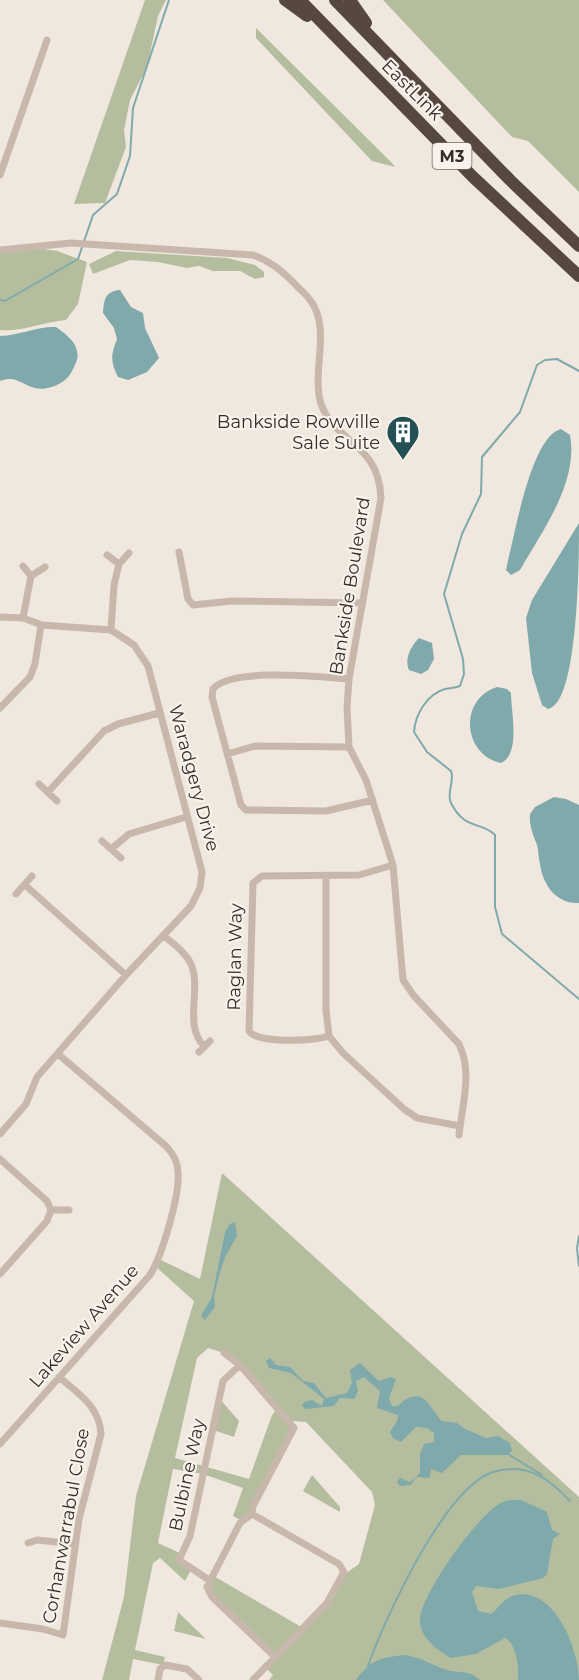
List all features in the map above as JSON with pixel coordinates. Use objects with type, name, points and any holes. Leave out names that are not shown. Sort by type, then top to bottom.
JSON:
[{"type":"highway","points":[[285,0],[329,33]]},
{"type":"highway","name":"EastLink","points":[[300,0],[329,33],[473,177],[579,276]]},
{"type":"highway","name":"EastLink","points":[[335,0],[510,180],[579,246]]},
{"type":"highway","points":[[350,0],[382,46]]},
{"type":"street","points":[[0,174],[47,40]]},
{"type":"street","name":"Bankside Boulevard","points":[[0,250],[70,243],[253,255],[267,260],[282,271],[311,301],[318,316],[318,386],[321,404],[327,415],[375,466],[380,480],[381,498],[349,679],[349,747],[366,780],[393,866],[403,980],[414,996],[459,1044],[464,1053],[467,1075],[459,1135]]},
{"type":"street","name":"Bankside Boulevard","points":[[0,245],[24,248]]},
{"type":"street","points":[[178,552],[188,598],[193,605],[232,600],[362,603]]},
{"type":"street","points":[[0,617],[23,618],[41,625],[111,630],[118,564],[129,553]]},
{"type":"street","points":[[107,555],[118,564]]},
{"type":"street","points":[[23,566],[31,576]]},
{"type":"street","points":[[23,618],[31,576],[45,567]]},
{"type":"street","points":[[0,708],[30,677],[35,664],[41,625]]},
{"type":"street","name":"Waradgery Drive","points":[[0,1134],[21,1111],[35,1080],[126,975],[195,901],[201,883],[201,860],[186,817],[182,790],[145,660],[134,645],[111,630]]},
{"type":"street","points":[[349,679],[252,675],[219,682],[213,689],[212,697],[241,805],[246,810],[326,811],[373,800]]},
{"type":"street","points":[[48,792],[104,731],[118,724],[159,712]]},
{"type":"street","points":[[227,754],[255,746],[349,747]]},
{"type":"street","points":[[39,784],[57,801]]},
{"type":"street","points":[[111,849],[129,834],[186,817]]},
{"type":"street","points":[[102,841],[121,858]]},
{"type":"street","points":[[393,866],[359,875],[326,877],[326,1010],[329,1036],[343,1053],[404,1109],[417,1118],[460,1126]]},
{"type":"street","points":[[16,894],[33,876]]},
{"type":"street","name":"Raglan Way","points":[[326,877],[262,876],[255,879],[251,887],[248,1027],[250,1035],[258,1039],[314,1040],[329,1036]]},
{"type":"street","points":[[25,885],[126,975]]},
{"type":"street","points":[[164,936],[185,955],[192,966],[194,1033],[204,1046]]},
{"type":"street","name":"Lakeview Avenue","points":[[0,1444],[152,1272],[163,1247],[178,1175],[176,1162],[167,1147],[58,1054]]},
{"type":"street","points":[[0,1159],[47,1201],[51,1210],[47,1221],[0,1274]]},
{"type":"street","points":[[51,1210],[69,1210]]},
{"type":"street","points":[[224,1353],[240,1365],[294,1428],[253,1506],[252,1514],[240,1523],[207,1587],[210,1594],[275,1657]]},
{"type":"street","name":"Bulbine Way","points":[[209,1580],[178,1560],[190,1536],[223,1380],[240,1365]]},
{"type":"street","name":"Corhanwarrabul Close","points":[[0,1623],[43,1629],[63,1635],[79,1519],[101,1439],[101,1425],[90,1405],[59,1377]]},
{"type":"street","points":[[252,1514],[344,1569],[329,1601],[253,1680]]},
{"type":"street","points":[[28,1543],[37,1540],[75,1544]]},
{"type":"street","points":[[158,1680],[160,1669],[165,1665],[187,1670],[199,1680]]},
{"type":"green space","points":[[145,0],[166,0],[158,16],[147,67],[130,100],[124,130],[126,147],[105,203],[74,204]]},
{"type":"green space","points":[[383,0],[579,0],[579,192],[528,141],[512,137]]},
{"type":"green space","points":[[256,28],[395,167],[372,161],[256,38]]},
{"type":"green space","points":[[44,249],[57,251],[87,262],[78,304],[66,320],[16,330],[0,330],[0,253]]},
{"type":"green space","points":[[116,251],[227,258],[255,265],[264,272],[264,277],[255,279],[240,271],[213,271],[199,266],[187,268],[158,262],[130,260],[93,274],[89,264]]},
{"type":"green space","points":[[222,1173],[579,1497],[579,1680],[269,1680],[273,1675],[265,1667],[274,1658],[210,1594],[212,1575],[303,1628],[326,1605],[342,1576],[359,1564],[375,1505],[372,1492],[306,1422],[291,1421],[293,1425],[252,1510],[242,1521],[233,1516],[243,1488],[203,1474],[173,1469],[158,1543],[182,1554],[180,1557],[191,1570],[185,1581],[160,1558],[153,1563],[135,1650],[165,1657],[163,1665],[133,1659],[129,1680],[102,1680],[124,1597],[136,1496],[194,1301],[155,1266],[159,1259],[200,1279]],"holes":[[[208,1348],[224,1353],[278,1408],[272,1415],[249,1479],[175,1458],[197,1358]]]},
{"type":"green space","points":[[219,1398],[239,1421],[234,1437],[213,1430]]},
{"type":"green space","points":[[312,1475],[340,1507],[340,1512],[303,1491]]},
{"type":"green space","points":[[178,1612],[206,1639],[174,1631]]},
{"type":"water","points":[[120,290],[131,307],[143,313],[145,328],[159,358],[147,372],[128,380],[118,377],[115,371],[112,358],[117,339],[114,328],[103,313],[108,294]]},
{"type":"water","points":[[56,327],[72,340],[77,351],[76,362],[68,377],[60,383],[45,388],[35,388],[10,379],[0,381],[0,336]]},
{"type":"water","points":[[561,429],[570,435],[571,453],[564,489],[520,570],[511,575],[506,570],[527,485],[542,448],[551,435]]},
{"type":"water","points":[[579,523],[579,565],[571,657],[566,682],[558,701],[548,709],[542,705],[532,673],[526,618],[532,600]]},
{"type":"water","points":[[419,638],[432,643],[434,659],[428,670],[421,674],[409,670],[407,661],[411,649]]},
{"type":"water","points":[[497,687],[507,689],[511,693],[514,732],[511,751],[501,763],[488,758],[479,749],[470,726],[471,714],[476,703],[485,693]]},
{"type":"water","points":[[554,797],[579,805],[579,903],[557,897],[548,886],[542,872],[538,847],[531,826],[530,814],[535,807]]},
{"type":"water","points":[[235,1222],[237,1236],[226,1255],[220,1272],[214,1296],[215,1307],[205,1320],[201,1316],[212,1297],[225,1232],[230,1224]]},
{"type":"water","points":[[270,1358],[276,1365],[290,1367],[303,1381],[314,1383],[326,1398],[347,1393],[352,1383],[350,1370],[360,1363],[379,1381],[391,1377],[396,1379],[389,1398],[392,1406],[398,1406],[405,1400],[418,1396],[427,1402],[442,1421],[457,1423],[486,1438],[498,1436],[510,1443],[512,1451],[507,1455],[461,1455],[442,1473],[431,1469],[430,1478],[416,1477],[411,1485],[400,1486],[397,1482],[400,1478],[410,1482],[420,1473],[420,1454],[424,1444],[434,1442],[434,1433],[427,1428],[416,1427],[401,1442],[393,1438],[390,1432],[398,1415],[377,1408],[380,1391],[364,1377],[356,1381],[358,1391],[354,1399],[340,1398],[334,1406],[305,1409],[302,1405],[304,1402],[312,1400],[322,1406],[324,1399],[291,1373],[269,1368],[266,1361]]},
{"type":"water","points":[[510,1500],[521,1500],[547,1512],[552,1530],[560,1534],[553,1539],[547,1574],[543,1578],[499,1589],[476,1586],[472,1592],[478,1611],[491,1614],[512,1596],[527,1595],[540,1599],[551,1609],[569,1636],[578,1667],[579,1680],[518,1680],[515,1651],[505,1638],[476,1654],[451,1658],[430,1643],[421,1626],[422,1608],[429,1593],[464,1540],[499,1504]]},
{"type":"water","points":[[403,1655],[449,1670],[472,1674],[480,1680],[356,1680],[366,1668],[376,1661]]},
{"type":"waterway","points":[[0,300],[5,301],[78,259],[93,215],[117,194],[130,156],[133,108],[169,0]]},
{"type":"waterway","points":[[579,371],[557,359],[545,360],[537,365],[520,412],[482,457],[481,494],[462,534],[444,594],[463,659],[464,674],[460,686],[445,689],[428,700],[420,712],[414,732],[427,752],[451,771],[450,799],[456,812],[468,822],[485,828],[495,835],[495,907],[502,934],[579,999]]},
{"type":"waterway","points":[[579,1236],[577,1248],[579,1266]]},
{"type":"waterway","points":[[508,1454],[542,1475]]},
{"type":"waterway","points":[[368,1666],[388,1618],[418,1557],[455,1502],[475,1483],[493,1472],[516,1469],[545,1479],[570,1501]]},
{"type":"place","name":"Bankside Rowville Sale Suite","points":[[403,461]]}]
